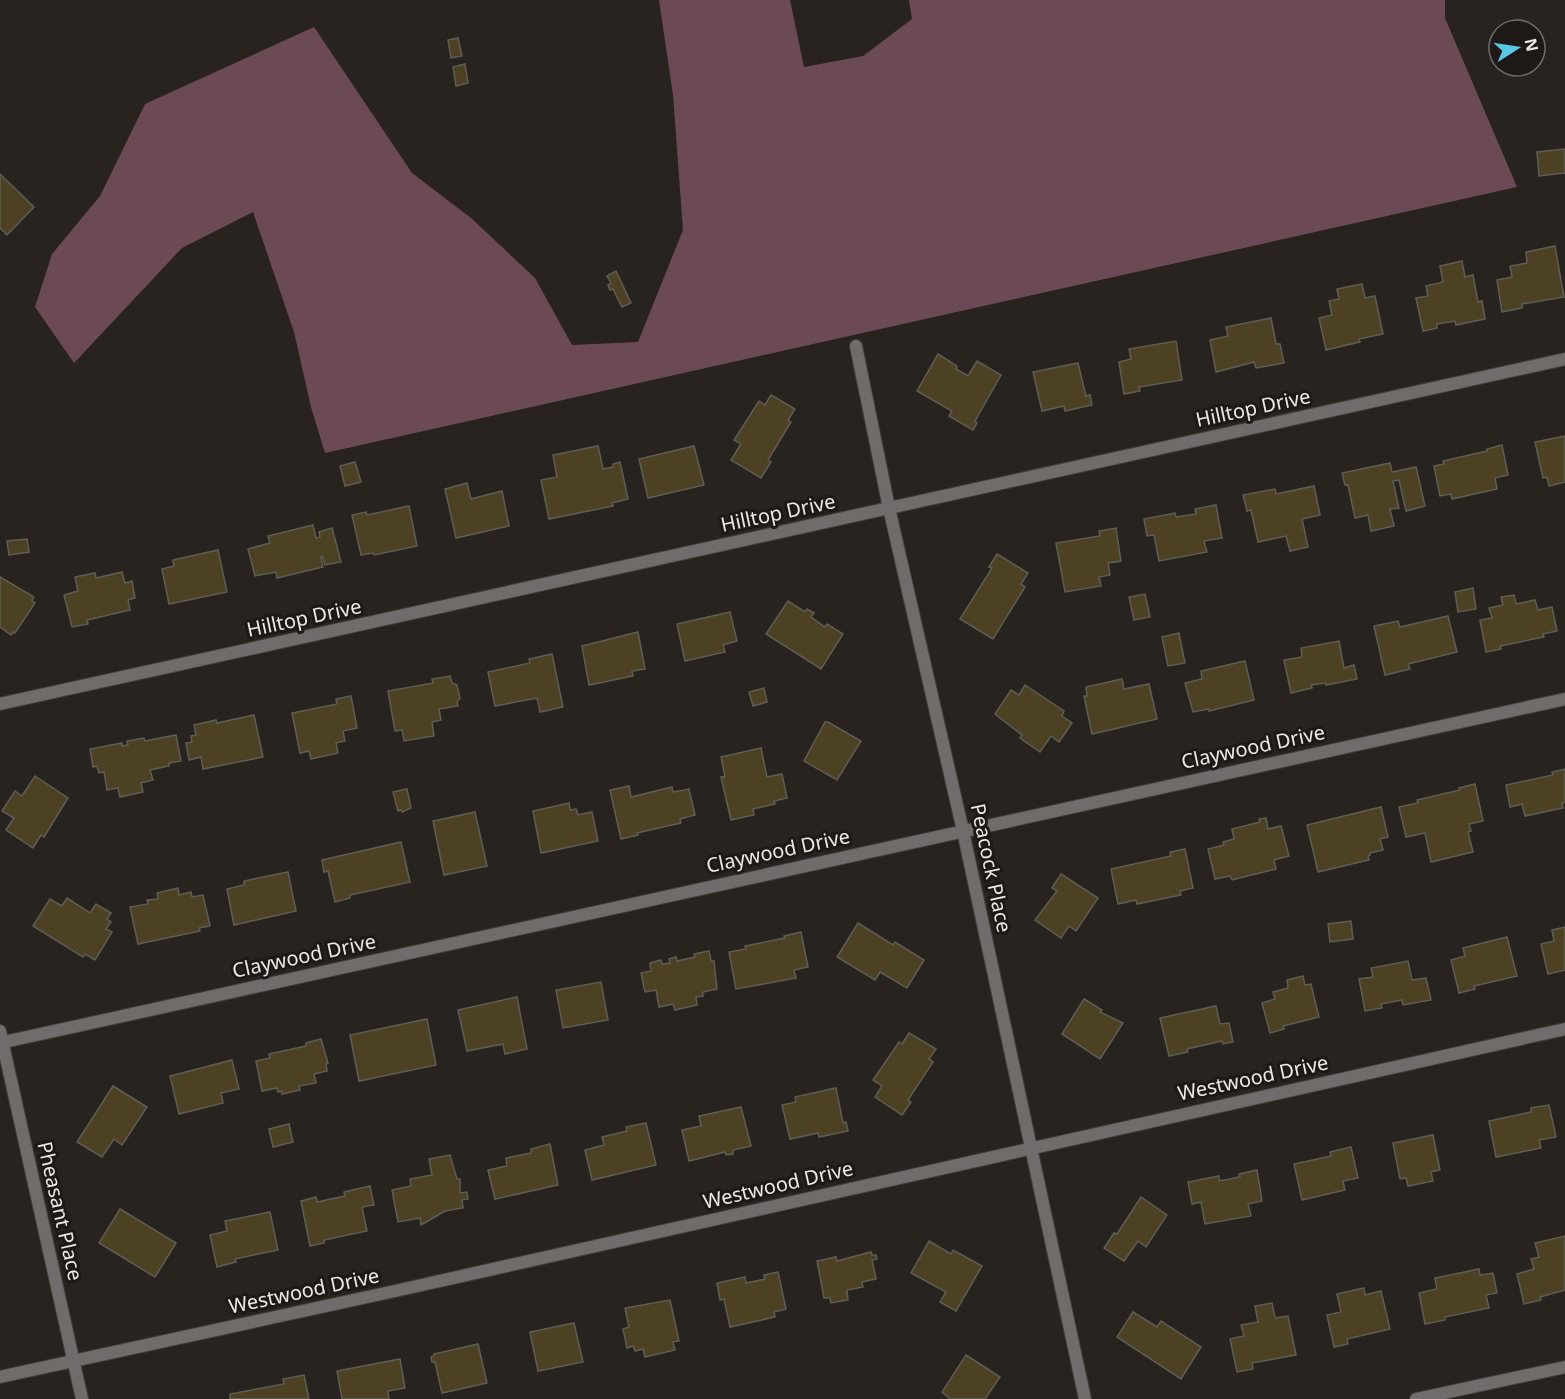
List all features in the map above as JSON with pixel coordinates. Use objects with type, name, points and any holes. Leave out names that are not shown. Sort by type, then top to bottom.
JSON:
[{"type":"street","name":"Peacock Place","points":[[856,346],[1033,1147],[1085,1399]]},
{"type":"street","name":"Hilltop Drive","points":[[0,704],[1565,359]]},
{"type":"street","name":"Claywood Drive","points":[[1,1039],[1565,699]]},
{"type":"street","name":"Westwood Drive","points":[[0,1377],[1565,1029]]},
{"type":"street","name":"Pheasant Place","points":[[1,1039],[82,1399]]},
{"type":"street","points":[[1416,1399],[1565,1367]]},
{"type":"shaded area","points":[[659,0],[790,0],[804,67],[863,56],[912,19],[909,0],[1445,0],[1445,18],[1517,187],[325,453],[311,407],[294,332],[253,212],[182,248],[74,363],[35,307],[52,254],[100,196],[145,104],[314,27],[412,173],[471,218],[535,278],[572,345],[638,342],[683,230],[673,95]]},
{"type":"building","points":[[458,38],[462,56],[451,58],[448,40]]},
{"type":"building","points":[[465,64],[468,83],[456,86],[453,67]]},
{"type":"building","points":[[1565,149],[1565,173],[1539,176],[1537,152]]},
{"type":"building","points":[[0,174],[34,207],[7,235],[0,228]]},
{"type":"building","points":[[1555,246],[1564,297],[1522,304],[1522,308],[1502,312],[1497,280],[1512,277],[1510,266],[1527,263],[1526,252]]},
{"type":"building","points":[[1462,261],[1465,277],[1473,275],[1478,302],[1482,301],[1485,319],[1456,325],[1455,321],[1437,324],[1437,328],[1423,331],[1416,298],[1428,296],[1426,286],[1443,282],[1440,266]]},
{"type":"building","points":[[616,271],[631,303],[622,307],[613,289],[610,290],[608,285],[611,283],[607,276]]},
{"type":"building","points":[[1362,284],[1365,298],[1375,296],[1383,334],[1326,350],[1319,318],[1332,315],[1329,301],[1339,299],[1337,289]]},
{"type":"building","points":[[1271,318],[1276,344],[1280,344],[1284,363],[1256,368],[1254,362],[1216,372],[1210,340],[1228,336],[1226,327]]},
{"type":"building","points":[[1176,341],[1182,380],[1139,387],[1140,391],[1124,394],[1119,362],[1131,359],[1129,349]]},
{"type":"building","points":[[938,354],[968,376],[977,361],[1001,375],[975,421],[977,423],[973,430],[949,416],[952,411],[917,391]]},
{"type":"building","points":[[1078,363],[1086,396],[1090,395],[1092,405],[1065,411],[1064,406],[1042,411],[1033,372]]},
{"type":"building","points":[[771,395],[795,409],[788,420],[791,422],[768,460],[771,462],[761,478],[731,460],[741,444],[734,440],[759,401],[765,405]]},
{"type":"building","points":[[1565,436],[1565,482],[1549,486],[1547,477],[1543,478],[1535,442]]},
{"type":"building","points":[[1502,445],[1508,475],[1495,478],[1497,489],[1452,499],[1451,494],[1440,496],[1434,466],[1444,464],[1443,461],[1487,451],[1487,449]]},
{"type":"building","points":[[598,446],[603,469],[613,467],[613,464],[620,462],[628,499],[612,503],[613,506],[549,519],[541,480],[557,477],[553,455]]},
{"type":"building","points":[[694,446],[704,485],[648,498],[639,459]]},
{"type":"building","points":[[355,462],[361,482],[345,486],[340,466]]},
{"type":"building","points":[[1390,463],[1392,472],[1416,467],[1425,506],[1406,511],[1399,480],[1393,481],[1399,508],[1390,509],[1394,526],[1371,531],[1368,515],[1355,518],[1348,485],[1345,485],[1342,473]]},
{"type":"building","points":[[467,483],[471,499],[502,491],[509,526],[456,538],[445,489]]},
{"type":"building","points":[[1314,486],[1320,515],[1302,519],[1308,547],[1290,551],[1286,536],[1258,542],[1251,510],[1247,511],[1243,495],[1275,489],[1276,494]]},
{"type":"building","points":[[1216,505],[1222,538],[1204,541],[1207,552],[1159,561],[1154,535],[1147,536],[1144,519],[1175,513],[1176,517],[1196,514],[1195,509]]},
{"type":"building","points":[[409,506],[417,546],[374,555],[373,553],[361,555],[352,515],[366,512],[367,515]]},
{"type":"building","points":[[313,525],[316,538],[320,537],[319,532],[332,528],[341,562],[325,565],[321,557],[323,567],[277,578],[276,572],[255,576],[248,549],[270,543],[268,536]]},
{"type":"building","points":[[1116,528],[1121,561],[1108,563],[1110,575],[1099,577],[1101,586],[1065,592],[1056,543],[1100,536],[1099,531]]},
{"type":"building","points":[[27,539],[29,552],[9,555],[7,541]]},
{"type":"building","points":[[218,550],[227,592],[169,604],[162,569],[174,566],[173,560]]},
{"type":"building","points":[[997,554],[1028,573],[1021,584],[1025,587],[993,639],[960,619],[992,568],[989,567]]},
{"type":"building","points":[[122,572],[125,583],[132,581],[135,598],[128,600],[130,610],[87,620],[88,624],[72,627],[64,595],[78,591],[75,577],[95,573],[96,578]]},
{"type":"building","points":[[0,577],[34,597],[32,601],[35,603],[15,633],[11,635],[0,627]]},
{"type":"building","points":[[1473,588],[1476,609],[1458,612],[1455,592]]},
{"type":"building","points":[[1145,594],[1150,617],[1134,620],[1129,597]]},
{"type":"building","points":[[1514,595],[1516,604],[1535,600],[1538,610],[1552,607],[1557,631],[1543,634],[1544,637],[1500,646],[1501,649],[1486,652],[1480,620],[1492,618],[1489,608],[1503,605],[1501,597]]},
{"type":"building","points":[[788,601],[805,612],[807,609],[814,613],[811,617],[825,627],[827,624],[843,634],[821,669],[766,634]]},
{"type":"building","points":[[730,612],[737,641],[723,645],[725,652],[685,661],[677,624]]},
{"type":"building","points":[[1448,616],[1457,652],[1408,664],[1410,669],[1385,675],[1374,626],[1398,621],[1400,627]]},
{"type":"building","points":[[638,632],[645,669],[632,671],[633,676],[589,685],[582,646]]},
{"type":"building","points":[[1179,633],[1185,663],[1168,666],[1162,637]]},
{"type":"building","points":[[1339,641],[1344,668],[1354,665],[1357,679],[1326,685],[1326,683],[1311,685],[1312,688],[1291,693],[1284,660],[1302,657],[1301,648]]},
{"type":"building","points":[[552,654],[563,707],[540,712],[537,698],[495,706],[488,672],[530,663],[529,659]]},
{"type":"building","points":[[1245,661],[1254,700],[1209,711],[1209,709],[1193,712],[1185,683],[1202,679],[1201,671]]},
{"type":"building","points":[[450,676],[452,683],[457,685],[460,698],[457,702],[458,706],[439,709],[441,720],[432,722],[434,736],[404,741],[402,730],[395,731],[388,691],[433,683],[432,679]]},
{"type":"building","points":[[1122,679],[1124,689],[1149,684],[1157,719],[1092,734],[1084,696],[1087,696],[1086,687]]},
{"type":"building","points":[[1025,685],[1064,711],[1062,716],[1072,723],[1059,742],[1051,736],[1040,752],[1020,738],[1022,735],[995,714],[1011,690],[1019,695]]},
{"type":"building","points":[[764,688],[767,702],[753,706],[749,692]]},
{"type":"building","points":[[351,696],[357,728],[343,731],[345,741],[336,743],[338,753],[311,759],[309,751],[300,753],[292,713],[337,704],[336,699]]},
{"type":"building","points":[[254,715],[263,757],[203,769],[201,757],[189,760],[186,743],[192,742],[191,736],[196,735],[194,725],[216,720],[217,723]]},
{"type":"building","points":[[825,722],[861,741],[837,780],[804,761]]},
{"type":"building","points":[[176,735],[181,761],[150,770],[153,780],[141,783],[143,792],[120,797],[118,788],[107,790],[104,772],[99,773],[97,766],[93,767],[90,749],[122,743],[122,746],[128,745],[127,741],[144,738],[145,741]]},
{"type":"building","points":[[761,748],[767,777],[782,774],[787,798],[774,801],[775,804],[753,809],[754,815],[731,820],[721,777],[725,777],[721,757]]},
{"type":"building","points":[[1565,769],[1563,808],[1525,816],[1522,804],[1510,807],[1506,785],[1553,775],[1552,772]]},
{"type":"building","points":[[35,776],[68,798],[44,837],[41,835],[33,848],[6,830],[14,818],[2,811],[15,791],[22,796]]},
{"type":"building","points":[[1475,784],[1483,821],[1469,824],[1471,831],[1468,832],[1473,852],[1431,862],[1425,833],[1406,837],[1399,807]]},
{"type":"building","points":[[629,786],[631,797],[672,787],[673,792],[689,789],[695,815],[680,819],[681,823],[621,839],[610,790]]},
{"type":"building","points":[[407,789],[411,808],[402,812],[398,811],[393,792]]},
{"type":"building","points":[[569,803],[570,810],[576,809],[578,815],[592,812],[598,841],[541,853],[533,811]]},
{"type":"building","points":[[1381,807],[1388,837],[1380,839],[1383,850],[1370,853],[1369,860],[1318,872],[1307,825]]},
{"type":"building","points":[[475,812],[487,866],[444,875],[433,821]]},
{"type":"building","points":[[1266,818],[1268,829],[1281,826],[1289,856],[1274,860],[1276,869],[1232,880],[1230,876],[1215,879],[1208,849],[1224,845],[1223,842],[1234,839],[1232,829],[1260,822],[1259,819]]},
{"type":"building","points":[[401,842],[410,882],[350,895],[350,898],[335,902],[328,871],[324,872],[322,860]]},
{"type":"building","points":[[1185,849],[1193,888],[1180,891],[1181,895],[1137,904],[1136,900],[1118,904],[1111,869],[1171,856],[1170,852]]},
{"type":"building","points":[[288,872],[296,911],[234,925],[227,889],[244,885],[244,881]]},
{"type":"building","points":[[1061,874],[1098,898],[1076,931],[1069,926],[1061,938],[1035,920],[1057,891],[1052,888]]},
{"type":"building","points":[[178,888],[179,895],[191,892],[192,897],[203,895],[210,926],[199,928],[200,931],[138,944],[130,907],[148,904],[147,900],[158,899],[157,893]]},
{"type":"building","points":[[67,898],[90,913],[96,904],[111,913],[107,919],[111,922],[106,929],[112,932],[95,960],[85,954],[83,957],[33,926],[50,899],[62,906]]},
{"type":"building","points":[[1351,921],[1353,939],[1330,942],[1328,924]]},
{"type":"building","points":[[858,923],[893,945],[895,942],[924,960],[907,988],[880,972],[875,980],[837,957]]},
{"type":"building","points":[[1565,927],[1565,970],[1548,974],[1541,944],[1554,941],[1552,930]]},
{"type":"building","points":[[801,932],[808,967],[794,970],[796,978],[736,989],[729,952]]},
{"type":"building","points":[[1507,937],[1517,976],[1474,986],[1475,989],[1459,993],[1451,960],[1465,956],[1463,948]]},
{"type":"building","points":[[709,951],[711,961],[714,961],[717,989],[703,992],[703,996],[696,997],[697,1005],[675,1010],[673,1004],[659,1007],[656,990],[645,992],[641,973],[651,971],[650,963],[661,960],[662,964],[670,963],[669,959],[676,957],[677,961]]},
{"type":"building","points":[[1408,961],[1412,980],[1426,978],[1431,1000],[1403,1005],[1402,1000],[1381,1004],[1382,1008],[1365,1011],[1359,979],[1373,977],[1371,968]]},
{"type":"building","points":[[1303,976],[1305,985],[1311,984],[1319,1017],[1283,1026],[1284,1029],[1270,1033],[1262,1003],[1275,999],[1273,992],[1288,988],[1287,980]]},
{"type":"building","points":[[601,982],[608,1020],[563,1028],[556,990]]},
{"type":"building","points":[[517,997],[527,1049],[505,1054],[503,1044],[467,1051],[458,1010]]},
{"type":"building","points":[[1084,999],[1102,1010],[1100,1012],[1123,1023],[1100,1059],[1062,1034]]},
{"type":"building","points":[[1216,1006],[1220,1024],[1229,1023],[1233,1042],[1223,1044],[1222,1041],[1187,1049],[1188,1052],[1169,1056],[1160,1018]]},
{"type":"building","points":[[427,1019],[436,1065],[359,1081],[350,1035]]},
{"type":"building","points":[[909,1033],[936,1049],[929,1059],[933,1062],[908,1100],[911,1102],[902,1115],[875,1097],[882,1086],[873,1080],[899,1042],[902,1044]]},
{"type":"building","points":[[321,1039],[328,1063],[326,1064],[327,1071],[314,1074],[316,1083],[299,1086],[300,1090],[282,1094],[282,1091],[278,1092],[277,1088],[262,1091],[256,1061],[270,1058],[269,1054],[306,1046],[306,1043]]},
{"type":"building","points":[[232,1060],[239,1089],[221,1093],[223,1103],[179,1114],[170,1076]]},
{"type":"building","points":[[113,1086],[147,1107],[122,1145],[114,1139],[102,1157],[77,1142]]},
{"type":"building","points":[[836,1088],[843,1123],[846,1122],[848,1131],[819,1137],[818,1133],[790,1139],[782,1105],[796,1102],[795,1097]]},
{"type":"building","points":[[1549,1105],[1556,1137],[1539,1140],[1541,1148],[1496,1157],[1489,1121],[1531,1112],[1531,1108]]},
{"type":"building","points":[[741,1107],[751,1146],[733,1150],[733,1154],[726,1155],[725,1152],[689,1161],[682,1130],[701,1126],[699,1116]]},
{"type":"building","points":[[646,1123],[656,1165],[592,1180],[585,1150],[604,1145],[602,1137],[627,1131],[626,1127]]},
{"type":"building","points":[[289,1124],[293,1142],[273,1147],[269,1129]]},
{"type":"building","points":[[1433,1135],[1440,1170],[1431,1172],[1433,1181],[1408,1186],[1406,1178],[1400,1179],[1393,1143]]},
{"type":"building","points":[[550,1144],[558,1185],[495,1199],[488,1170],[507,1166],[506,1158],[531,1153],[531,1149]]},
{"type":"building","points":[[1351,1147],[1358,1178],[1343,1181],[1345,1190],[1302,1200],[1294,1164],[1331,1156],[1330,1152]]},
{"type":"building","points":[[450,1155],[457,1179],[460,1179],[460,1193],[467,1192],[468,1199],[462,1200],[463,1208],[445,1211],[421,1225],[420,1218],[398,1222],[392,1190],[411,1186],[410,1179],[432,1175],[429,1159]]},
{"type":"building","points":[[1257,1170],[1262,1201],[1248,1204],[1251,1216],[1205,1224],[1201,1202],[1192,1204],[1188,1182],[1219,1176],[1219,1181],[1240,1177],[1239,1174]]},
{"type":"building","points":[[370,1186],[374,1205],[362,1207],[367,1231],[324,1240],[324,1243],[310,1246],[301,1201],[316,1197],[317,1202],[345,1196],[344,1192]]},
{"type":"building","points":[[1141,1197],[1167,1215],[1146,1247],[1138,1241],[1124,1261],[1104,1248],[1114,1233],[1117,1234]]},
{"type":"building","points":[[120,1209],[176,1243],[155,1277],[99,1243]]},
{"type":"building","points":[[270,1212],[278,1250],[235,1259],[236,1262],[217,1267],[210,1235],[227,1231],[225,1221]]},
{"type":"building","points":[[1565,1236],[1565,1290],[1524,1304],[1517,1274],[1534,1269],[1531,1259],[1539,1257],[1535,1243]]},
{"type":"building","points":[[929,1241],[951,1254],[953,1250],[982,1266],[956,1311],[940,1302],[946,1292],[911,1273]]},
{"type":"building","points":[[871,1252],[872,1255],[876,1255],[877,1259],[872,1260],[876,1279],[862,1282],[863,1287],[847,1290],[848,1300],[831,1303],[830,1298],[824,1298],[817,1261],[836,1257],[837,1261]]},
{"type":"building","points":[[1479,1269],[1480,1275],[1493,1273],[1497,1293],[1486,1295],[1489,1308],[1445,1317],[1445,1320],[1425,1324],[1419,1293],[1437,1289],[1435,1278]]},
{"type":"building","points":[[778,1272],[786,1309],[774,1312],[775,1317],[730,1327],[724,1299],[720,1300],[717,1283],[745,1277],[746,1283],[765,1279],[764,1275]]},
{"type":"building","points":[[1364,1288],[1365,1295],[1381,1291],[1390,1329],[1347,1339],[1348,1344],[1334,1347],[1327,1315],[1341,1312],[1337,1294]]},
{"type":"building","points":[[670,1300],[679,1341],[673,1342],[675,1350],[645,1357],[643,1349],[635,1351],[633,1346],[627,1348],[623,1329],[629,1327],[625,1308]]},
{"type":"building","points":[[1272,1303],[1275,1318],[1288,1316],[1296,1355],[1252,1363],[1253,1369],[1237,1372],[1230,1339],[1244,1336],[1241,1325],[1258,1322],[1255,1306]]},
{"type":"building","points":[[1133,1312],[1157,1327],[1161,1321],[1201,1347],[1181,1379],[1117,1337]]},
{"type":"building","points":[[574,1323],[583,1362],[538,1371],[530,1332]]},
{"type":"building","points":[[478,1344],[487,1383],[442,1393],[435,1362],[432,1362],[431,1357],[434,1354]]},
{"type":"building","points":[[966,1355],[1000,1377],[985,1399],[950,1399],[942,1392]]},
{"type":"building","points":[[400,1359],[405,1388],[388,1391],[389,1399],[342,1399],[337,1371]]},
{"type":"building","points":[[304,1375],[309,1399],[230,1399],[230,1394],[284,1384],[283,1379]]}]
